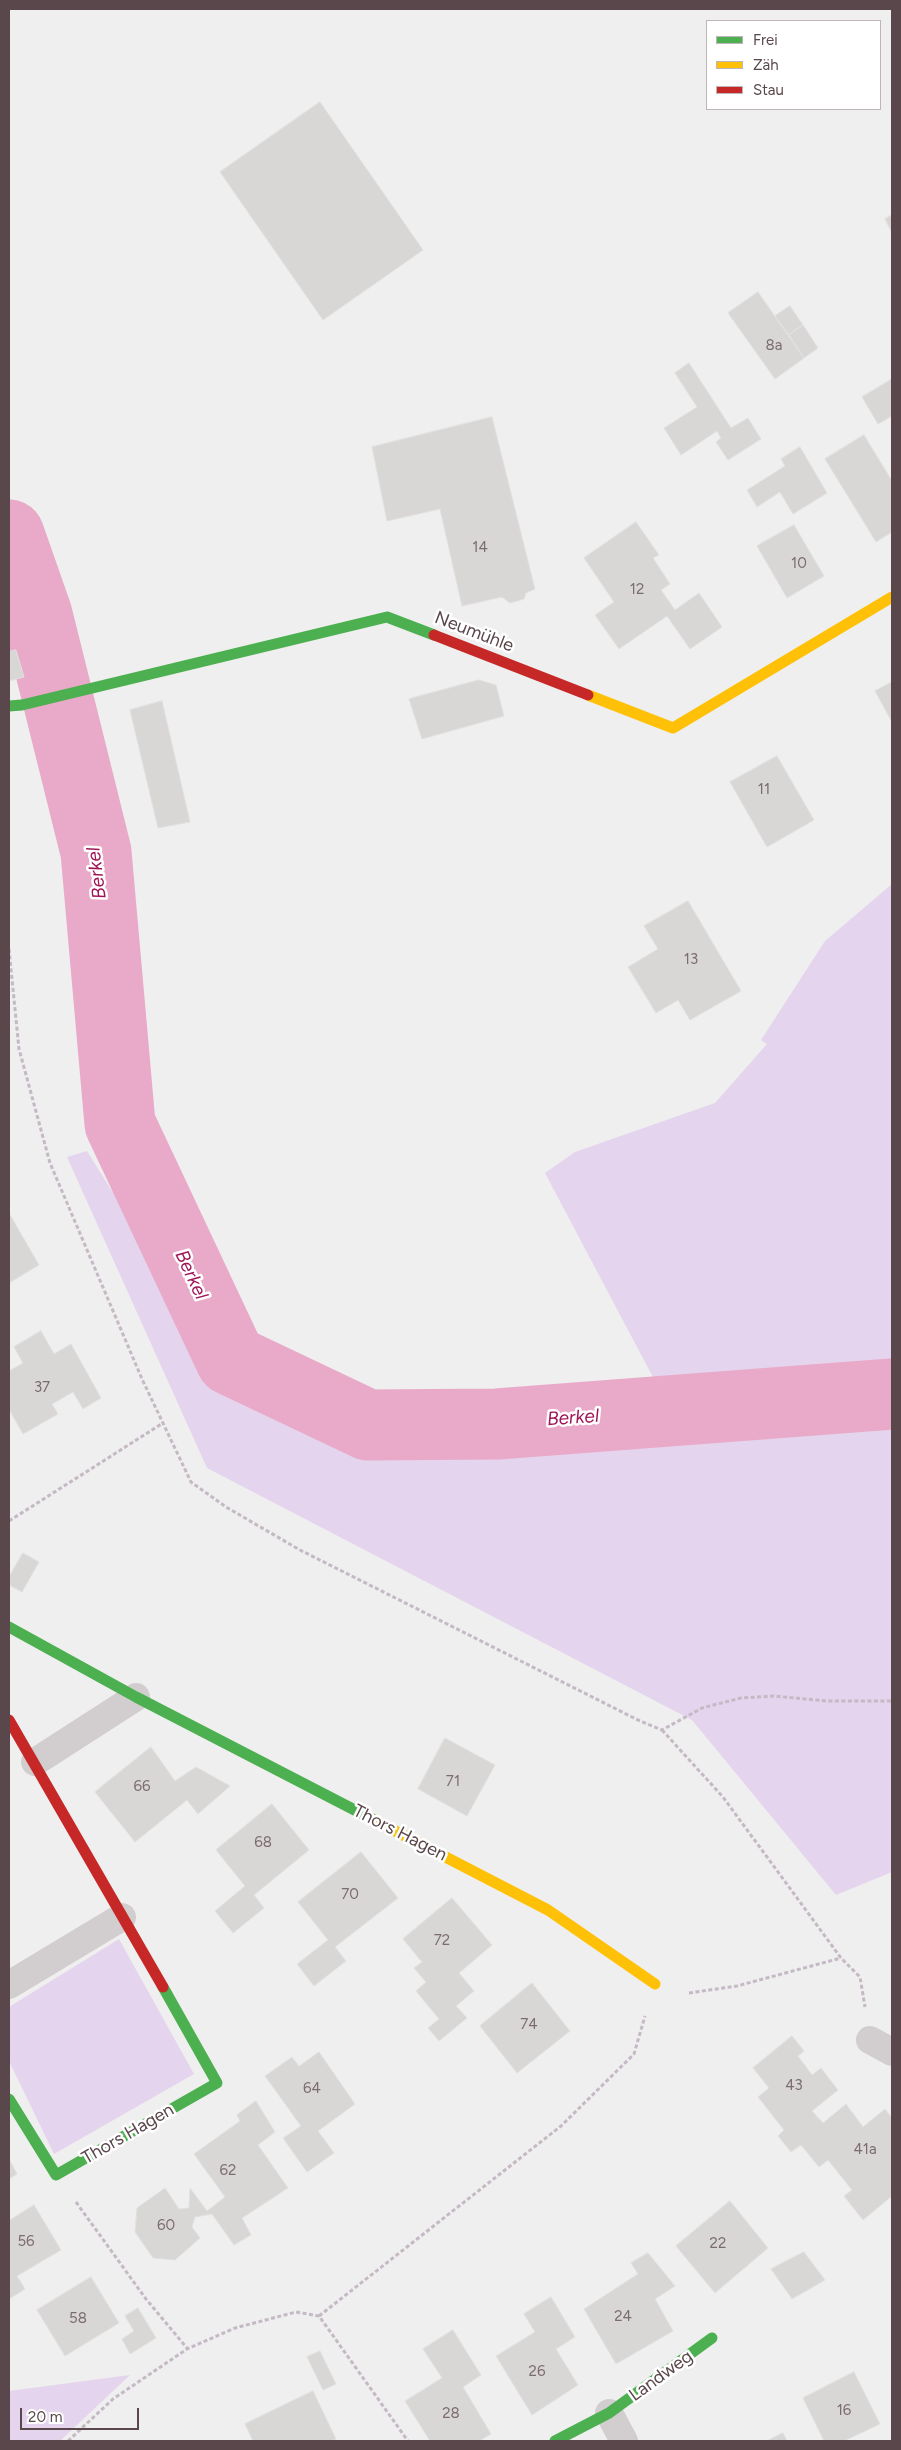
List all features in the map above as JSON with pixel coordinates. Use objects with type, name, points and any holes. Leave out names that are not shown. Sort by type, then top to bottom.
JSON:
[{"type":"street","name":"Neumühle","points":[[9,706],[22,705],[102,684],[387,617],[673,728],[892,597]]},
{"type":"street","name":"Thors Hagen","points":[[9,1627],[136,1697],[548,1910],[655,1984]]},
{"type":"street","points":[[35,1762],[136,1697]]},
{"type":"street","name":"Thors Hagen","points":[[9,1720],[35,1762],[217,2083],[56,2175]]},
{"type":"street","points":[[9,1985],[122,1916]]},
{"type":"street","points":[[9,2099],[56,2175]]},
{"type":"street","name":"Landweg","points":[[554,2441],[609,2413],[712,2338]]},
{"type":"street","points":[[609,2413],[624,2441]]},
{"type":"path","points":[[9,949],[19,1048],[50,1163],[163,1423],[191,1482],[226,1507],[300,1550],[662,1730],[723,1797],[841,1958],[860,1977],[881,2046]]},
{"type":"path","points":[[9,1521],[163,1423]]},
{"type":"path","points":[[662,1730],[702,1708],[741,1698],[774,1696],[826,1701],[892,1701]]},
{"type":"path","points":[[319,2316],[561,2126],[627,2061],[634,2054],[655,1984],[674,1992],[695,1993],[737,1986],[841,1958]]},
{"type":"path","points":[[56,2175],[146,2299],[187,2348]]},
{"type":"path","points":[[68,2441],[113,2399],[187,2348],[235,2328],[296,2312],[319,2316],[408,2441]]},
{"type":"shaded area","points":[[892,884],[892,1367],[827,1373],[655,1381],[545,1173],[575,1152],[715,1103],[767,1044],[761,1040],[825,941]]},
{"type":"shaded area","points":[[87,1151],[221,1366],[375,1441],[892,1409],[892,1872],[836,1895],[692,1720],[207,1468],[67,1157]]},
{"type":"shaded area","points":[[119,1939],[194,2074],[54,2154],[9,2061],[9,2007]]},
{"type":"shaded area","points":[[130,2375],[60,2441],[9,2441],[9,2391]]},
{"type":"building","points":[[320,102],[423,250],[323,320],[220,172]]},
{"type":"building","points":[[892,215],[892,233],[885,219]]},
{"type":"building","points":[[758,292],[804,358],[775,379],[728,313]]},
{"type":"building","points":[[790,306],[803,325],[789,335],[775,316]]},
{"type":"building","points":[[803,325],[818,348],[804,358],[789,335]]},
{"type":"building","points":[[689,363],[731,428],[748,418],[761,439],[728,460],[716,442],[721,438],[717,431],[681,455],[664,428],[697,407],[675,373]]},
{"type":"building","points":[[892,379],[892,416],[878,424],[862,397]]},
{"type":"building","points":[[492,417],[535,589],[526,593],[524,599],[510,603],[502,597],[462,606],[440,509],[387,521],[372,447]]},
{"type":"building","points":[[864,435],[892,481],[892,532],[876,542],[825,459]]},
{"type":"building","points":[[800,447],[827,493],[793,514],[780,492],[757,507],[747,490],[785,466],[781,459]]},
{"type":"building","points":[[636,522],[659,555],[653,558],[670,584],[661,590],[675,610],[699,593],[722,627],[690,649],[667,616],[619,649],[595,615],[614,602],[584,558]]},
{"type":"building","points":[[794,525],[824,576],[787,598],[757,546]]},
{"type":"building","points":[[16,650],[24,677],[9,681],[9,652]]},
{"type":"building","points":[[479,680],[496,685],[504,716],[422,739],[409,699]]},
{"type":"building","points":[[892,682],[892,722],[875,691]]},
{"type":"building","points":[[162,701],[190,822],[158,828],[130,710]]},
{"type":"building","points":[[777,756],[814,820],[767,847],[730,782]]},
{"type":"building","points":[[688,901],[741,991],[690,1020],[678,1000],[656,1013],[628,967],[658,949],[644,926]]},
{"type":"building","points":[[9,1213],[39,1265],[9,1283]]},
{"type":"building","points":[[41,1331],[54,1354],[71,1344],[101,1398],[83,1409],[73,1392],[52,1404],[58,1414],[23,1434],[9,1409],[9,1371],[23,1363],[14,1347]]},
{"type":"building","points":[[23,1553],[39,1562],[22,1592],[9,1585],[9,1577]]},
{"type":"building","points":[[445,1738],[495,1765],[467,1816],[418,1789]]},
{"type":"building","points":[[151,1747],[175,1781],[196,1767],[230,1786],[198,1814],[187,1800],[135,1842],[95,1792]]},
{"type":"building","points":[[272,1804],[309,1850],[254,1895],[264,1908],[233,1933],[215,1911],[245,1886],[216,1850]]},
{"type":"building","points":[[361,1852],[398,1898],[335,1947],[346,1961],[314,1986],[297,1964],[328,1940],[298,1902]]},
{"type":"building","points":[[452,1898],[492,1945],[459,1973],[474,1991],[456,2006],[467,2018],[439,2041],[428,2028],[439,2019],[416,1991],[426,1982],[414,1968],[422,1962],[403,1939]]},
{"type":"building","points":[[532,1983],[570,2031],[517,2073],[480,2026]]},
{"type":"building","points":[[792,2036],[804,2051],[798,2056],[812,2075],[821,2068],[838,2090],[812,2111],[823,2123],[846,2104],[863,2127],[885,2109],[892,2118],[892,2196],[863,2220],[844,2196],[852,2190],[828,2160],[819,2167],[801,2145],[791,2152],[778,2136],[784,2130],[758,2097],[769,2088],[753,2068]]},
{"type":"building","points":[[319,2052],[355,2104],[318,2131],[334,2153],[307,2172],[283,2138],[301,2126],[265,2076],[292,2057],[299,2066]]},
{"type":"building","points":[[256,2101],[275,2132],[258,2145],[288,2188],[242,2218],[251,2235],[234,2245],[212,2214],[195,2217],[192,2227],[200,2238],[175,2260],[153,2258],[135,2232],[137,2208],[165,2188],[179,2209],[189,2208],[190,2188],[207,2211],[225,2197],[194,2154],[240,2121],[237,2115]]},
{"type":"building","points":[[9,2159],[17,2174],[9,2179]]},
{"type":"building","points":[[730,2201],[768,2248],[715,2293],[676,2246]]},
{"type":"building","points":[[34,2205],[61,2250],[17,2276],[25,2289],[9,2299],[9,2221]]},
{"type":"building","points":[[804,2252],[825,2280],[792,2299],[771,2269]]},
{"type":"building","points":[[648,2253],[675,2286],[655,2299],[673,2331],[616,2364],[584,2309],[638,2274],[631,2263]]},
{"type":"building","points":[[91,2277],[119,2323],[65,2356],[37,2310]]},
{"type":"building","points":[[551,2297],[575,2337],[556,2349],[578,2385],[532,2415],[496,2356],[535,2332],[524,2314]]},
{"type":"building","points":[[138,2308],[156,2338],[130,2354],[122,2339],[134,2331],[125,2316]]},
{"type":"building","points":[[453,2330],[481,2375],[463,2387],[491,2434],[479,2441],[430,2441],[405,2401],[442,2378],[423,2349]]},
{"type":"building","points":[[320,2351],[336,2384],[323,2390],[307,2357]]},
{"type":"building","points":[[854,2372],[880,2424],[844,2441],[824,2441],[803,2398]]},
{"type":"building","points":[[313,2391],[336,2439],[330,2441],[253,2441],[245,2424]]},
{"type":"building","points":[[783,2433],[787,2441],[767,2441]]},
{"type":"waterway","name":"Berkel","points":[[9,535],[37,615],[96,852],[120,1124],[231,1360],[368,1425],[497,1424],[892,1394]]},
{"type":"traffic: fast","points":[[9,706],[22,705],[387,617],[434,635]]},
{"type":"traffic: fast","points":[[9,1627],[136,1697],[374,1820]]},
{"type":"traffic: fast","points":[[9,2099],[56,2175],[217,2083],[163,1987]]},
{"type":"traffic: fast","points":[[555,2441],[609,2413],[712,2338]]},
{"type":"traffic: slow","points":[[588,695],[673,728],[892,597]]},
{"type":"traffic: slow","points":[[374,1820],[548,1910],[655,1984]]},
{"type":"traffic: jam","points":[[434,635],[588,695]]},
{"type":"traffic: jam","points":[[9,1720],[163,1987]]}]
